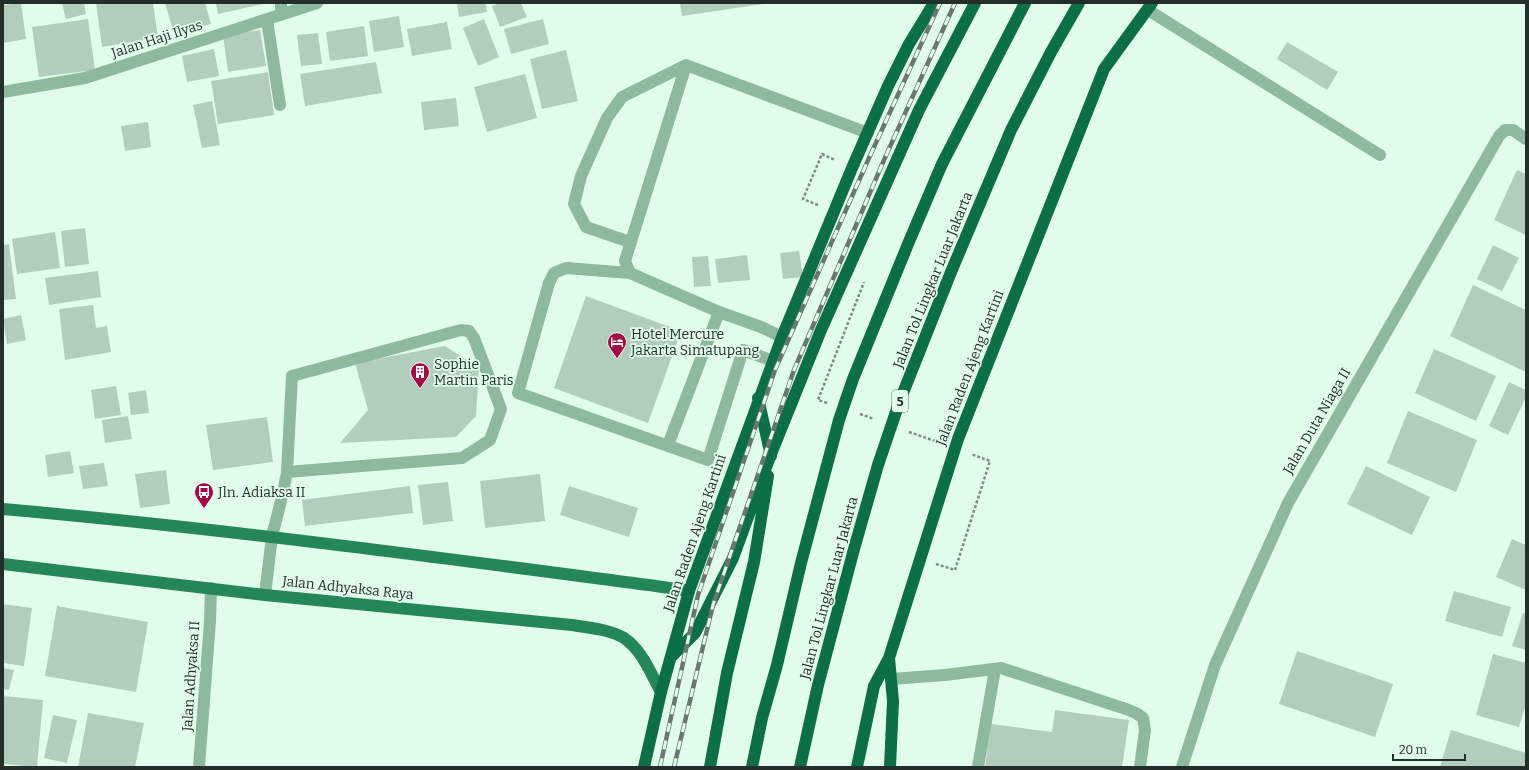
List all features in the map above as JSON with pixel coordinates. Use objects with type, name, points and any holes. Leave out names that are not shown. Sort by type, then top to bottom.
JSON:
[{"type":"highway","name":"Jalan Raden Ajeng Kartini","points":[[644,767],[661,692],[689,591],[758,398],[782,337],[888,86],[909,44],[934,3]]},
{"type":"highway","points":[[671,656],[695,634],[733,558],[771,454],[821,330],[919,110],[975,3]]},
{"type":"highway","points":[[752,767],[762,718],[777,665],[801,563],[839,420],[924,205],[942,164],[1009,31],[1025,3]]},
{"type":"highway","name":"Jalan Tol Lingkar Luar Jakarta","points":[[800,767],[818,685],[854,549],[878,465],[899,403],[1011,130],[1051,52],[1079,3]]},
{"type":"highway","name":"Jalan Raden Ajeng Kartini","points":[[890,767],[893,701],[890,658],[958,439],[1104,69],[1150,6]]},
{"type":"highway","points":[[710,767],[727,673],[754,562],[771,454],[758,398]]},
{"type":"highway","points":[[856,767],[874,686],[890,658]]},
{"type":"main road","points":[[3,509],[272,536],[689,591]]},
{"type":"main road","name":"Jalan Adhyaksa Raya","points":[[3,564],[265,595],[572,625],[604,631],[624,638],[637,651],[661,692]]},
{"type":"street","name":"Jalan Haji Ilyas","points":[[3,92],[85,78],[267,20],[281,9],[317,3]]},
{"type":"street","points":[[1150,6],[1380,155]]},
{"type":"street","points":[[267,20],[280,105]]},
{"type":"street","points":[[630,273],[625,261],[630,242],[686,65]]},
{"type":"street","points":[[630,242],[586,227],[574,204],[581,176],[607,118],[622,96],[686,65],[868,133]]},
{"type":"street","name":"Jalan Duta Niaga II","points":[[1182,767],[1215,665],[1288,503],[1499,136],[1505,130],[1513,130],[1526,139]]},
{"type":"street","points":[[773,361],[744,350],[708,460],[518,392],[549,283],[554,273],[566,268],[630,273],[719,312],[762,327],[767,331],[782,337]]},
{"type":"street","points":[[668,445],[719,312]]},
{"type":"street","points":[[265,595],[272,536],[287,472],[292,376],[462,330],[469,332],[474,338],[501,409],[490,440],[462,458],[287,472]]},
{"type":"street","name":"Jalan Adhyaksa II","points":[[199,767],[210,621],[211,588]]},
{"type":"street","points":[[891,679],[945,676],[1001,668],[1008,669],[1136,713],[1143,718],[1145,730],[1140,767]]},
{"type":"street","points":[[978,767],[995,669]]},
{"type":"path","points":[[803,199],[822,154]]},
{"type":"path","points":[[818,400],[831,367]]},
{"type":"path","points":[[955,570],[990,461]]},
{"type":"building","points":[[21,3],[26,39],[3,43],[3,5]]},
{"type":"building","points":[[62,3],[84,3],[86,14],[66,19]]},
{"type":"building","points":[[96,3],[153,3],[158,38],[102,47]]},
{"type":"building","points":[[165,3],[205,3],[211,24],[174,34]]},
{"type":"building","points":[[216,3],[263,3],[263,4],[218,14]]},
{"type":"building","points":[[457,3],[485,3],[487,12],[459,17]]},
{"type":"building","points":[[500,3],[521,3],[527,17],[500,27],[492,6]]},
{"type":"building","points":[[680,3],[763,3],[763,4],[682,16]]},
{"type":"building","points":[[399,16],[404,47],[374,52],[369,21]]},
{"type":"building","points":[[88,19],[95,70],[39,77],[32,27]]},
{"type":"building","points":[[484,19],[499,57],[478,66],[463,28]]},
{"type":"building","points":[[543,19],[549,44],[511,54],[504,29]]},
{"type":"building","points":[[447,22],[452,49],[412,56],[407,29]]},
{"type":"building","points":[[364,26],[368,56],[330,61],[326,32]]},
{"type":"building","points":[[260,30],[266,66],[228,72],[223,35]]},
{"type":"building","points":[[318,33],[322,64],[301,66],[297,35]]},
{"type":"building","points":[[1287,42],[1338,72],[1327,90],[1277,59]]},
{"type":"building","points":[[214,49],[219,76],[187,82],[182,56]]},
{"type":"building","points":[[566,50],[578,101],[542,109],[530,59]]},
{"type":"building","points":[[376,62],[382,93],[305,106],[300,74]]},
{"type":"building","points":[[268,72],[274,115],[218,124],[211,81]]},
{"type":"building","points":[[525,74],[537,118],[487,132],[474,87]]},
{"type":"building","points":[[456,98],[459,126],[424,130],[421,102]]},
{"type":"building","points":[[212,101],[220,145],[202,148],[193,105]]},
{"type":"building","points":[[148,122],[151,147],[125,151],[121,126]]},
{"type":"building","points":[[1517,170],[1526,174],[1526,235],[1494,220]]},
{"type":"building","points":[[85,228],[89,264],[65,267],[61,231]]},
{"type":"building","points":[[55,232],[60,268],[17,274],[12,239]]},
{"type":"building","points":[[9,244],[16,299],[3,300],[3,245]]},
{"type":"building","points":[[1493,245],[1519,258],[1502,291],[1477,279]]},
{"type":"building","points":[[799,251],[803,277],[783,279],[780,253]]},
{"type":"building","points":[[747,255],[750,280],[718,283],[715,259]]},
{"type":"building","points":[[708,256],[711,286],[694,287],[692,257]]},
{"type":"building","points":[[98,271],[101,297],[49,305],[45,278]]},
{"type":"building","points":[[1473,285],[1526,310],[1526,372],[1450,336]]},
{"type":"building","name":"Hotel Mercure Jakarta Simatupang","points":[[586,296],[681,331],[648,423],[554,388]]},
{"type":"building","points":[[93,305],[96,328],[107,326],[111,352],[65,360],[59,309]]},
{"type":"building","points":[[21,315],[26,340],[7,344],[3,319]]},
{"type":"building","name":"Sophie Martin Paris","points":[[445,346],[479,368],[476,416],[456,437],[340,443],[368,410],[355,363]]},
{"type":"building","points":[[1434,349],[1496,376],[1476,421],[1415,393]]},
{"type":"building","points":[[1509,382],[1526,390],[1526,397],[1508,435],[1489,426]]},
{"type":"building","points":[[116,386],[121,415],[95,419],[91,390]]},
{"type":"building","points":[[146,390],[149,413],[131,415],[128,393]]},
{"type":"building","points":[[1408,411],[1477,440],[1456,492],[1387,463]]},
{"type":"building","points":[[128,416],[132,439],[105,443],[102,420]]},
{"type":"building","points":[[267,417],[273,462],[213,470],[206,425]]},
{"type":"building","points":[[70,451],[74,473],[48,477],[45,455]]},
{"type":"building","points":[[104,463],[108,486],[83,489],[79,466]]},
{"type":"building","points":[[1366,466],[1430,497],[1412,535],[1347,504]]},
{"type":"building","points":[[166,470],[170,504],[140,508],[135,474]]},
{"type":"building","points":[[540,474],[545,521],[485,528],[480,481]]},
{"type":"building","points":[[448,482],[453,521],[423,525],[418,485]]},
{"type":"building","points":[[410,486],[413,513],[305,526],[302,500]]},
{"type":"building","points":[[569,486],[638,508],[629,537],[560,515]]},
{"type":"building","points":[[1512,539],[1526,545],[1526,590],[1496,577]]},
{"type":"building","points":[[1454,591],[1511,607],[1502,637],[1445,621]]},
{"type":"building","points":[[3,604],[32,608],[24,666],[3,663]]},
{"type":"building","points":[[57,606],[148,622],[136,692],[45,676]]},
{"type":"building","points":[[1523,613],[1526,614],[1526,650],[1512,646]]},
{"type":"building","points":[[1297,651],[1393,684],[1375,737],[1279,704]]},
{"type":"building","points":[[1493,654],[1526,663],[1526,704],[1519,727],[1476,715]]},
{"type":"building","points":[[3,668],[14,670],[9,690],[3,689]]},
{"type":"building","points":[[3,696],[43,700],[37,767],[3,764]]},
{"type":"building","points":[[1055,710],[1129,720],[1122,767],[985,767],[991,724],[1052,732]]},
{"type":"building","points":[[88,713],[144,723],[135,767],[78,767]]},
{"type":"building","points":[[53,715],[77,720],[67,763],[44,758]]},
{"type":"building","points":[[1451,730],[1526,753],[1526,767],[1440,767]]},
{"type":"railway","points":[[660,767],[698,595],[775,370],[940,3]]},
{"type":"railway","points":[[674,767],[713,605],[794,370],[884,160],[955,3]]},
{"type":"place","name":"Hotel Mercure Jakarta Simatupang","points":[[617,359]]},
{"type":"place","name":"Sophie Martin Paris","points":[[420,389]]},
{"type":"place","name":"Jln. Adiaksa II","points":[[204,509]]}]
